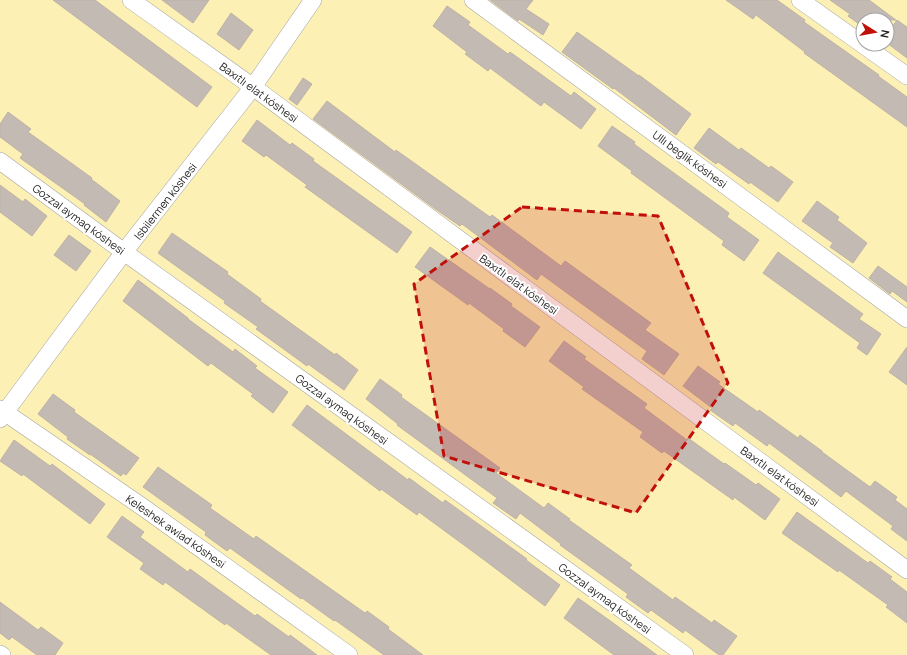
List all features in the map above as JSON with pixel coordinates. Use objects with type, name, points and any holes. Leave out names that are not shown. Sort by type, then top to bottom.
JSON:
[{"type":"street","name":"Baxıtlı elat kóshesi","points":[[131,0],[253,88],[907,570]]},
{"type":"street","name":"Isbilermen kóshesi","points":[[2,413],[124,252],[253,88],[313,0]]},
{"type":"street","name":"Ullı beglik kóshesi","points":[[473,0],[907,319]]},
{"type":"street","points":[[800,0],[907,76]]},
{"type":"street","name":"Gozzal aymaq kóshesi","points":[[0,161],[124,252],[686,655]]},
{"type":"street","name":"Keleshek awlad kóshesi","points":[[2,413],[144,508],[349,655]]},
{"type":"highlighted area","points":[[522,207],[658,216],[728,383],[636,513],[444,456],[414,284]]},
{"type":"sand","points":[[0,0],[907,0],[907,655],[0,655]]},
{"type":"building","points":[[53,0],[95,0],[212,87],[197,107]]},
{"type":"building","points":[[162,0],[209,0],[193,23]]},
{"type":"building","points":[[490,0],[533,0],[526,9],[549,24],[543,35],[519,19],[518,21]]},
{"type":"building","points":[[726,0],[777,0],[805,20],[804,22],[879,75],[878,76],[907,97],[907,127],[804,53],[805,52],[756,15],[753,19]]},
{"type":"building","points":[[830,0],[869,0],[885,12],[855,12],[855,21],[848,16],[850,14]]},
{"type":"building","points":[[447,6],[470,22],[468,25],[508,54],[510,52],[571,96],[574,92],[596,109],[581,129],[544,102],[541,106],[490,68],[488,71],[465,54],[467,52],[433,26]]},
{"type":"building","points":[[231,13],[253,30],[239,50],[217,34]]},
{"type":"building","points":[[897,20],[907,27],[907,58],[895,49],[895,23]]},
{"type":"building","points":[[577,32],[639,75],[691,114],[676,135],[614,88],[613,89],[562,52]]},
{"type":"building","points":[[303,78],[312,84],[297,105],[289,99]]},
{"type":"building","points":[[327,101],[395,152],[396,150],[490,217],[492,215],[561,266],[565,261],[651,323],[645,330],[679,354],[664,375],[642,359],[647,351],[541,274],[537,280],[462,224],[460,226],[434,208],[313,119]]},
{"type":"building","points":[[8,112],[31,129],[28,132],[92,178],[91,179],[120,201],[106,222],[84,205],[85,204],[20,158],[23,154],[0,137],[0,124]]},
{"type":"building","points":[[257,120],[290,145],[292,143],[314,159],[313,161],[412,232],[397,253],[305,187],[307,185],[266,155],[264,157],[242,141]]},
{"type":"building","points":[[612,126],[635,142],[634,144],[729,213],[727,217],[759,240],[744,261],[722,245],[724,241],[631,173],[632,171],[598,146]]},
{"type":"building","points":[[709,128],[739,150],[741,148],[769,168],[771,166],[793,182],[778,202],[750,182],[749,184],[718,162],[716,164],[694,148]]},
{"type":"building","points":[[0,185],[23,202],[25,199],[47,216],[32,236],[0,212]]},
{"type":"building","points":[[817,201],[839,217],[837,220],[867,243],[853,263],[830,247],[833,243],[802,221]]},
{"type":"building","points":[[172,233],[228,272],[227,274],[261,299],[260,301],[335,355],[336,353],[358,370],[344,390],[308,364],[307,366],[256,329],[258,327],[224,303],[225,301],[158,253]]},
{"type":"building","points":[[69,235],[91,251],[76,271],[54,255]]},
{"type":"building","points":[[430,247],[512,304],[511,306],[540,327],[525,347],[469,303],[468,305],[415,267]]},
{"type":"building","points":[[778,252],[863,314],[859,319],[881,334],[867,355],[857,348],[860,343],[763,273]]},
{"type":"building","points":[[878,266],[907,287],[907,302],[892,291],[890,294],[869,278]]},
{"type":"building","points":[[138,280],[233,352],[235,349],[257,366],[255,368],[288,392],[273,413],[251,396],[253,394],[211,363],[208,366],[123,301]]},
{"type":"building","points":[[564,341],[586,357],[584,359],[647,404],[644,408],[687,440],[688,438],[724,464],[725,463],[756,485],[758,483],[780,499],[765,520],[734,497],[733,500],[664,451],[662,453],[640,437],[643,432],[582,389],[584,387],[549,361]]},
{"type":"building","points":[[907,347],[907,385],[889,372]]},
{"type":"building","points":[[698,366],[720,382],[718,384],[758,412],[759,410],[798,438],[800,435],[870,487],[875,481],[897,497],[895,500],[907,509],[907,541],[891,529],[893,526],[846,491],[841,497],[769,443],[767,446],[735,423],[733,426],[710,410],[712,408],[683,386]]},
{"type":"building","points":[[380,379],[402,395],[401,397],[500,468],[496,473],[544,508],[548,503],[570,519],[569,520],[632,565],[629,568],[673,600],[675,597],[712,623],[714,620],[737,636],[723,655],[719,655],[685,630],[683,633],[651,610],[648,613],[626,597],[628,594],[560,545],[561,544],[520,513],[516,519],[493,503],[497,498],[397,425],[398,424],[366,399]]},
{"type":"building","points":[[53,394],[75,410],[74,412],[139,458],[126,475],[123,473],[121,476],[90,455],[67,439],[68,437],[38,414]]},
{"type":"building","points":[[307,405],[408,480],[409,478],[443,503],[445,500],[527,559],[526,560],[560,585],[545,606],[419,512],[417,515],[381,489],[380,491],[292,425]]},
{"type":"building","points":[[14,440],[50,466],[52,464],[105,504],[90,524],[23,474],[22,476],[0,461]]},
{"type":"building","points":[[158,467],[212,505],[210,508],[254,539],[256,536],[365,613],[367,611],[423,655],[384,655],[335,620],[334,621],[302,598],[301,599],[230,548],[227,551],[205,535],[206,532],[143,487]]},
{"type":"building","points":[[797,512],[868,563],[870,561],[892,577],[890,579],[907,592],[907,623],[886,607],[888,605],[839,570],[838,572],[782,533]]},
{"type":"building","points":[[122,516],[144,532],[140,537],[188,572],[190,569],[255,616],[257,614],[289,637],[290,635],[317,655],[271,655],[226,623],[225,625],[165,582],[163,585],[140,569],[144,563],[107,537]]},
{"type":"building","points":[[578,598],[657,655],[614,655],[564,618]]},
{"type":"building","points":[[0,602],[38,630],[41,627],[63,643],[55,655],[37,655],[12,637],[9,640],[0,633]]}]
